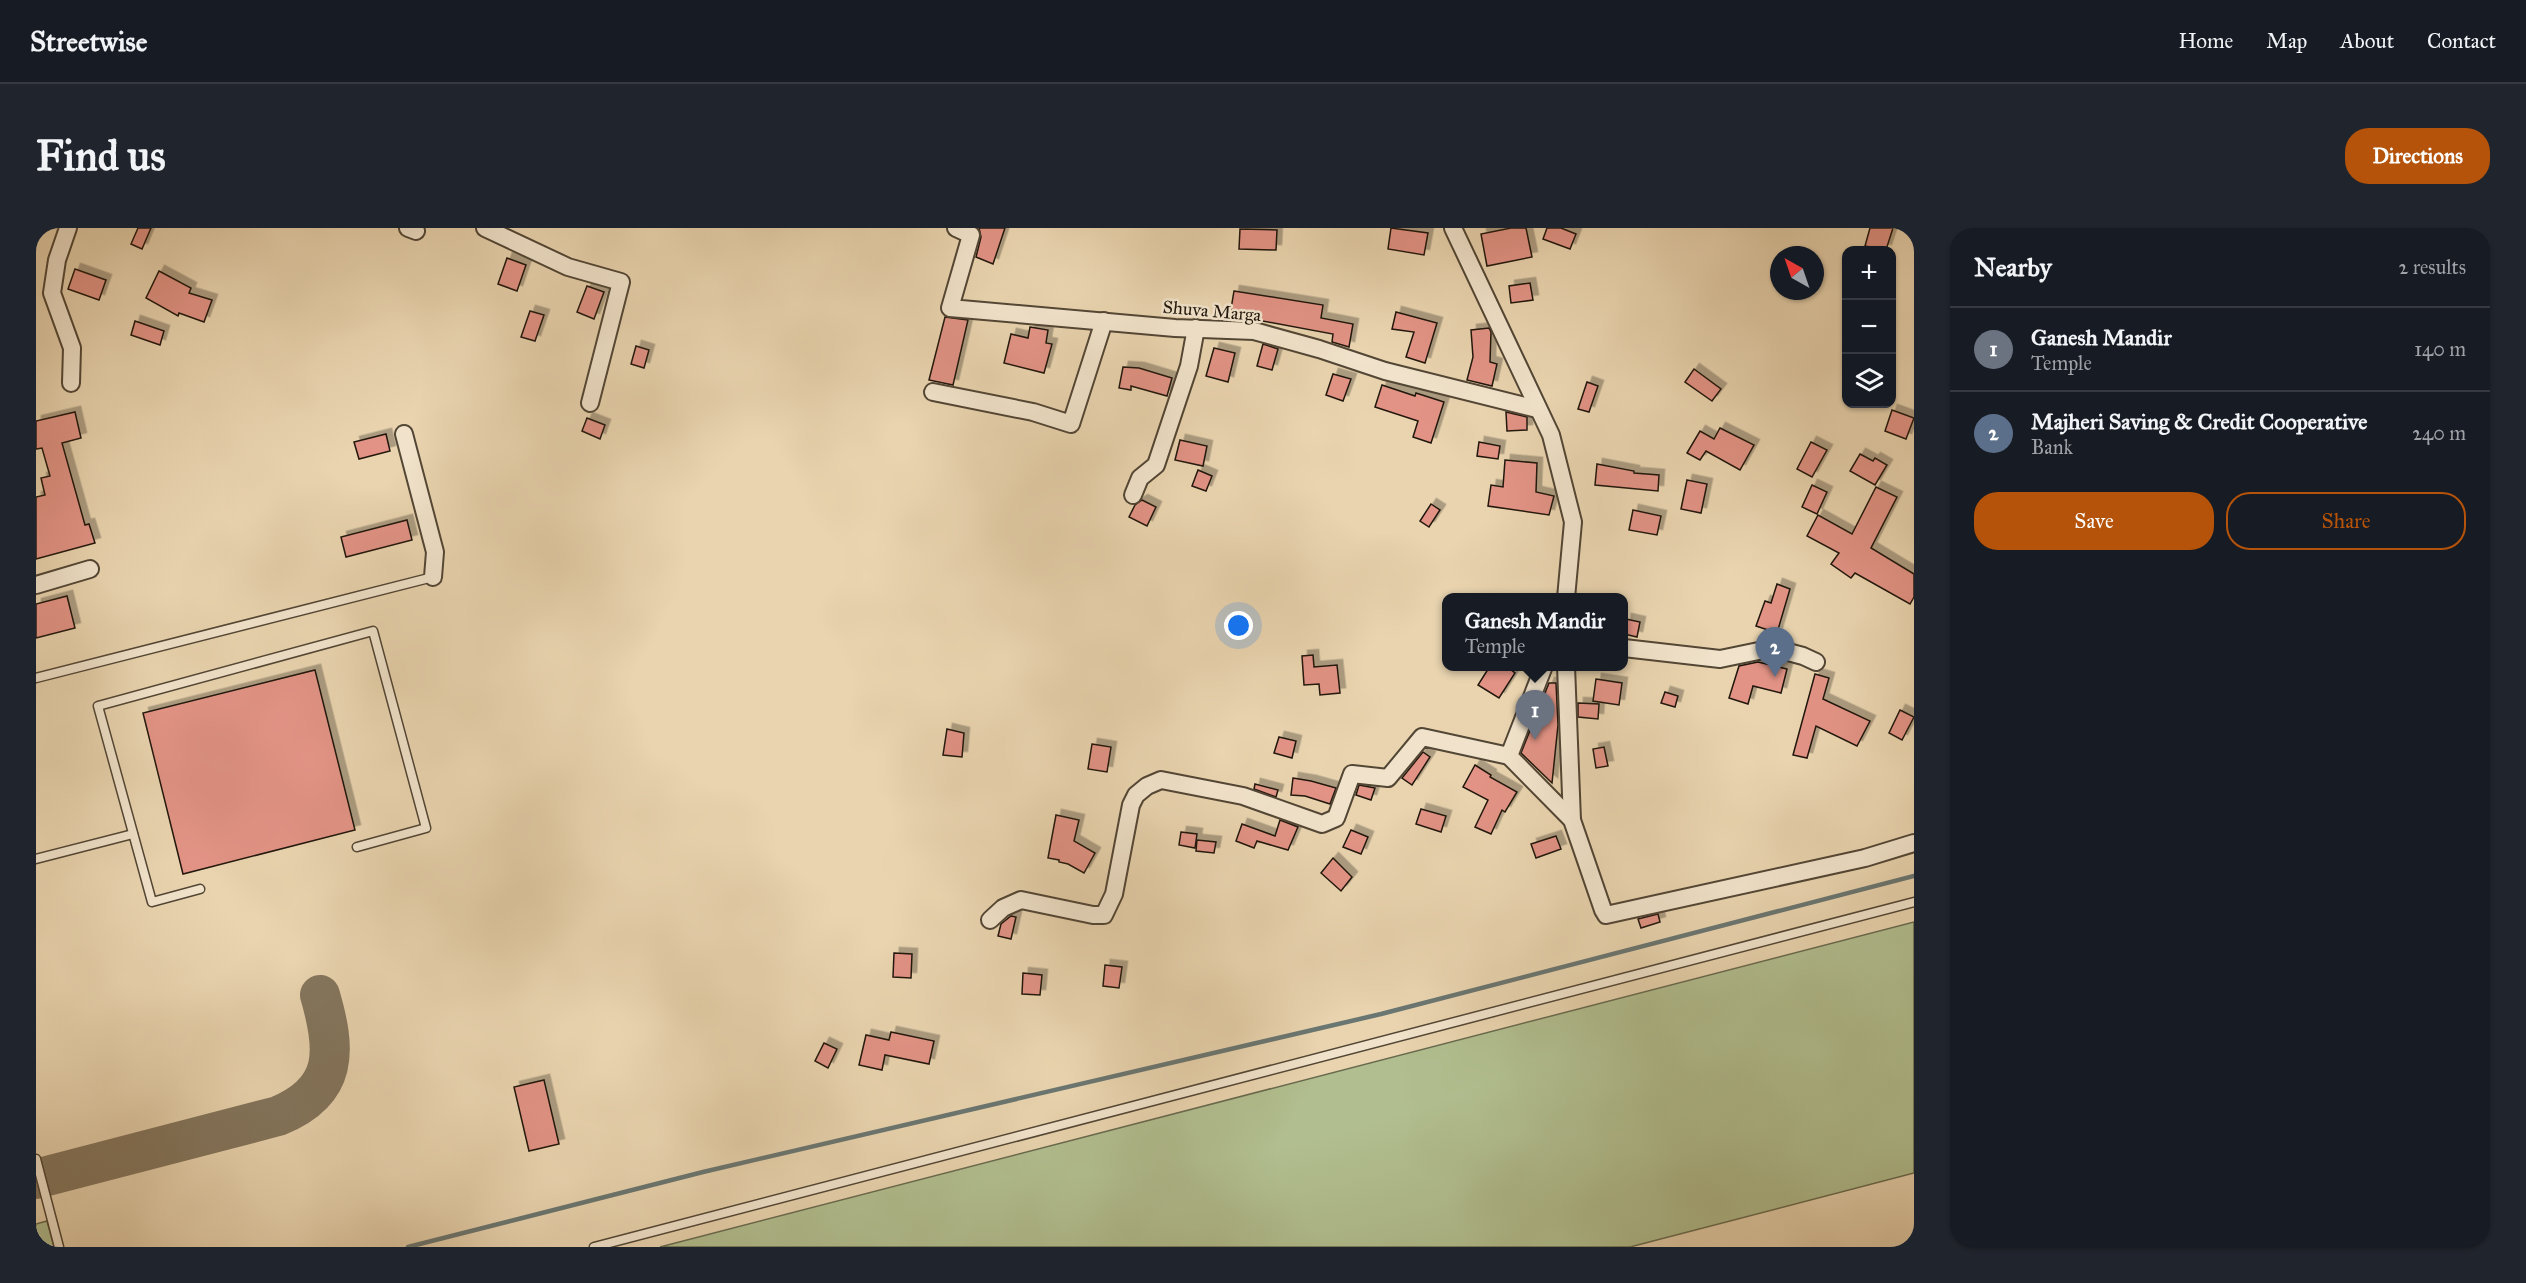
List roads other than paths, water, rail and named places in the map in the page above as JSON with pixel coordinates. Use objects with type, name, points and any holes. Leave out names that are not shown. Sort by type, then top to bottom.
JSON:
[{"type":"street","points":[[68,228],[57,260],[52,293],[72,348],[71,383]]},
{"type":"street","points":[[485,228],[568,267],[621,282],[590,403]]},
{"type":"street","points":[[1453,228],[1551,435],[1573,522],[1566,593]]},
{"type":"street","name":"Shuva Marga","points":[[963,231],[950,308],[1254,331],[1385,371],[1537,409]]},
{"type":"street","points":[[933,392],[1033,412],[1071,424],[1104,321]]},
{"type":"street","points":[[1133,495],[1140,478],[1156,465],[1189,366],[1196,328]]},
{"type":"street","points":[[404,434],[435,552],[433,577]]},
{"type":"street","points":[[36,585],[90,569]]},
{"type":"street","points":[[1628,649],[1720,659],[1773,648],[1816,662]]},
{"type":"street","points":[[1509,756],[1542,671]]},
{"type":"street","points":[[1566,671],[1572,820],[1606,915],[1865,858],[1914,843]]},
{"type":"street","points":[[990,920],[1003,908],[1021,900],[1104,915],[1114,894],[1131,805],[1136,795],[1147,786],[1161,780],[1243,796],[1322,824],[1336,818],[1352,774],[1388,778],[1422,737],[1509,756],[1572,820]]},
{"type":"lane","points":[[36,678],[433,577]]},
{"type":"lane","points":[[200,889],[152,902],[98,706],[373,631],[426,828],[357,847]]},
{"type":"lane","points":[[36,859],[133,834]]},
{"type":"lane","points":[[594,1247],[1914,902]]},
{"type":"lane","points":[[36,1159],[59,1247]]},
{"type":"waterway","points":[[408,1247],[703,1172],[1381,1014],[1914,876]]},
{"type":"place","name":"Majheri Saving & Credit Cooperative","points":[[1775,677]]},
{"type":"place","name":"Ganesh Mandir","points":[[1535,740]]}]
